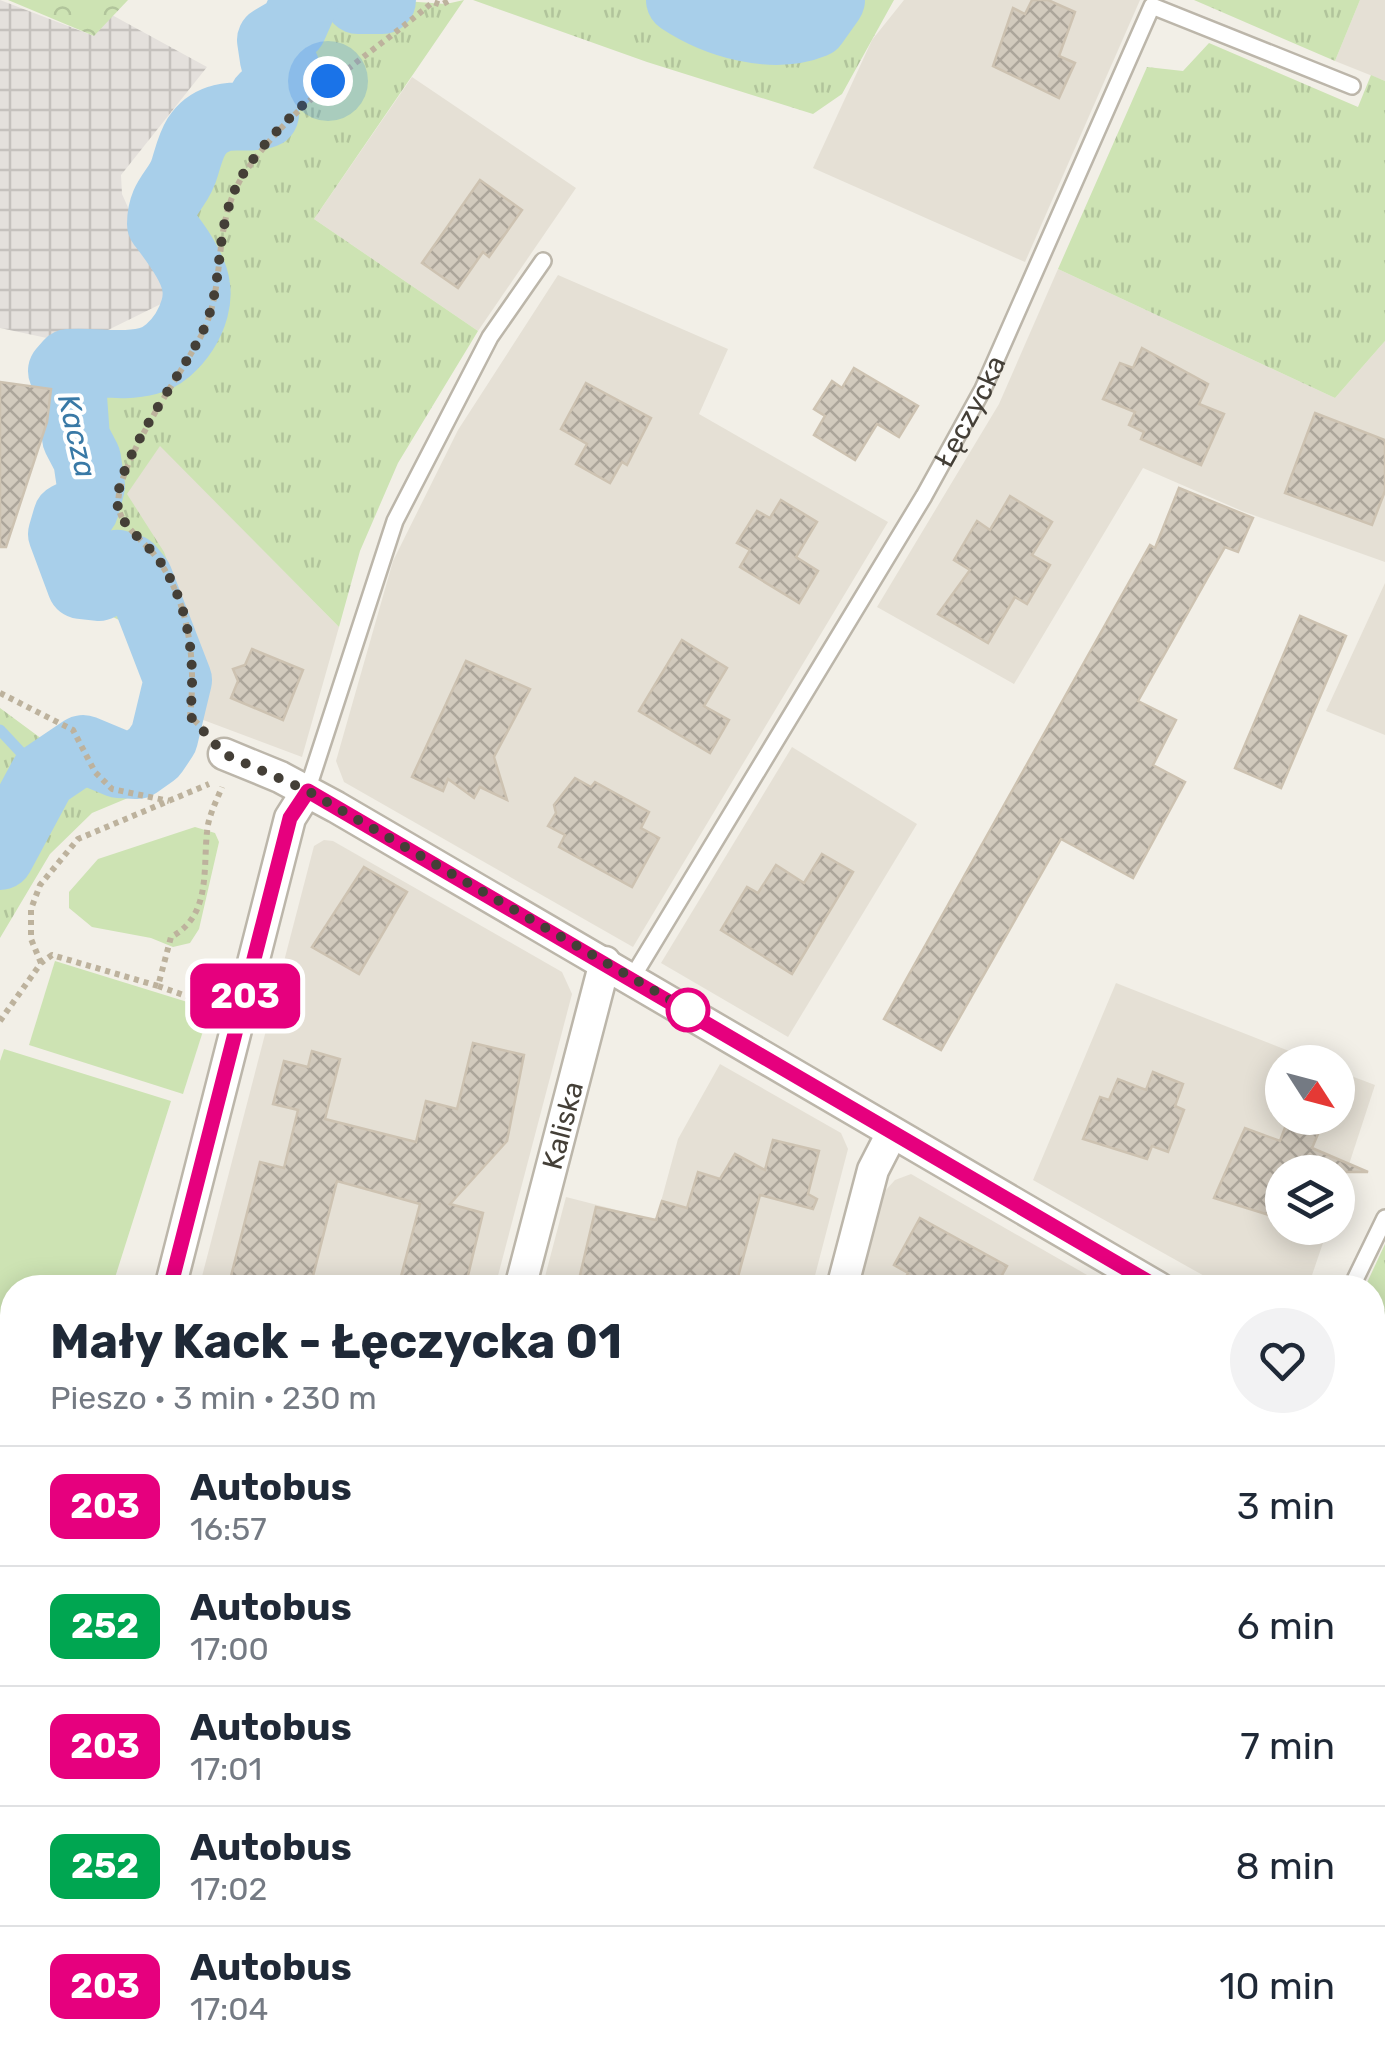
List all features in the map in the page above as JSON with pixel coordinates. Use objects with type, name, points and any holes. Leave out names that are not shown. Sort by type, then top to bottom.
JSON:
[{"type":"street","points":[[224,754],[308,791],[1137,1275]]},
{"type":"street","points":[[173,1275],[290,818],[308,791]]},
{"type":"street","name":"Kaliska","points":[[524,1275],[618,970]]},
{"type":"street","points":[[845,1275],[873,1170],[892,1132]]},
{"type":"lane","name":"Łęczycka","points":[[618,970],[924,496],[983,389],[1152,6],[1352,86]]},
{"type":"lane","points":[[308,791],[395,521],[490,337],[543,261]]},
{"type":"lane","points":[[1358,1275],[1385,1218]]},
{"type":"path","points":[[224,754],[190,716],[195,672],[185,622],[162,565],[122,518],[119,494],[142,436],[203,332],[214,287],[222,218],[246,171],[328,81],[433,2],[441,5],[450,0]]},
{"type":"path","points":[[0,693],[73,730],[87,757],[112,788],[170,802]]},
{"type":"path","points":[[41,963],[31,939],[31,908],[54,865],[78,839],[226,776],[207,828],[204,889],[185,930],[171,937],[158,986]]},
{"type":"path","points":[[0,1021],[41,963],[52,955],[240,1015]]},
{"type":"shaded area","points":[[0,0],[94,36],[112,15],[207,67],[121,175],[122,194],[169,300],[106,331],[61,341],[0,328]]},
{"type":"shaded area","points":[[904,0],[1140,0],[1025,262],[813,168],[872,40]]},
{"type":"shaded area","points":[[1360,0],[1385,0],[1385,81],[1335,61]]},
{"type":"shaded area","points":[[412,77],[576,188],[478,331],[314,219]]},
{"type":"shaded area","points":[[1058,269],[1335,398],[1385,341],[1385,562],[1242,511],[1143,468],[1014,684],[877,607],[999,404]]},
{"type":"shaded area","points":[[558,275],[728,349],[699,414],[888,522],[633,947],[344,782],[336,761],[393,561],[458,430]]},
{"type":"shaded area","points":[[160,445],[339,627],[302,757],[198,718],[209,670],[126,494]]},
{"type":"shaded area","points":[[1385,583],[1385,735],[1326,711]]},
{"type":"shaded area","points":[[792,747],[917,824],[788,1037],[661,963]]},
{"type":"shaded area","points":[[324,840],[333,841],[562,972],[572,994],[498,1275],[202,1275],[314,846]]},
{"type":"shaded area","points":[[1116,983],[1274,1045],[1265,1045],[1265,1135],[1355,1135],[1355,1077],[1375,1085],[1352,1155],[1265,1155],[1265,1245],[1322,1245],[1312,1275],[1203,1275],[1033,1180]]},
{"type":"shaded area","points":[[720,1064],[841,1133],[848,1149],[815,1275],[545,1275],[566,1197],[656,1220],[678,1139]]},
{"type":"shaded area","points":[[911,1174],[1087,1275],[862,1275],[884,1192],[895,1180]]},
{"type":"green space","points":[[8,0],[128,0],[94,36]]},
{"type":"green space","points":[[390,0],[446,4],[464,0],[314,219],[478,331],[398,463],[360,551],[339,627],[160,446],[127,494],[164,552],[209,670],[198,718],[171,780],[92,813],[50,854],[0,938],[0,708],[46,742],[73,736],[108,745],[126,737],[147,714],[161,687],[156,672],[140,659],[127,624],[99,610],[80,613],[67,602],[51,552],[50,531],[68,485],[51,362],[64,351],[105,359],[162,350],[190,313],[200,286],[194,258],[173,217],[221,135],[248,138],[290,93],[323,10],[366,18]]},
{"type":"green space","points":[[473,0],[708,0],[743,12],[754,0],[894,0],[842,94],[813,114],[647,62]]},
{"type":"green space","points":[[1194,0],[1360,0],[1335,61]]},
{"type":"green space","points":[[1209,43],[1358,107],[1371,75],[1385,81],[1385,341],[1335,398],[1058,269],[1147,67],[1183,71]]},
{"type":"green space","points":[[195,827],[215,833],[219,842],[199,929],[190,943],[173,947],[151,938],[92,927],[69,908],[69,892],[98,859]]},
{"type":"green space","points":[[55,961],[210,1009],[183,1094],[29,1045]]},
{"type":"green space","points":[[4,1049],[171,1101],[116,1275],[0,1275],[0,1061]]},
{"type":"green space","points":[[1385,1244],[1385,1275],[1371,1275]]},
{"type":"building","points":[[1032,0],[1048,0],[1075,12],[1059,56],[1075,63],[1059,98],[993,66],[1013,8],[1025,14]]},
{"type":"building","points":[[480,180],[522,210],[489,257],[483,252],[458,288],[422,263]]},
{"type":"building","points":[[1142,348],[1208,384],[1199,404],[1224,414],[1201,465],[1141,439],[1144,432],[1129,425],[1135,412],[1103,399],[1120,363],[1133,368]]},
{"type":"building","points":[[854,368],[918,406],[899,437],[877,424],[855,460],[814,435],[825,416],[814,409],[832,381],[842,388]]},
{"type":"building","points":[[0,382],[51,389],[47,422],[6,547],[0,547]]},
{"type":"building","points":[[586,383],[651,418],[627,465],[622,462],[610,483],[576,464],[587,444],[561,429]]},
{"type":"building","points":[[1315,413],[1385,440],[1385,491],[1372,525],[1285,493]]},
{"type":"building","points":[[1179,488],[1253,518],[1238,552],[1225,547],[1138,701],[1176,720],[1153,765],[1185,782],[1133,878],[1061,839],[941,1050],[884,1019],[1150,545],[1155,548]]},
{"type":"building","points":[[1010,496],[1052,522],[1032,555],[1050,565],[1027,604],[1015,597],[988,643],[938,614],[970,570],[954,560],[977,521],[990,530]]},
{"type":"building","points":[[781,500],[817,522],[796,557],[818,571],[799,603],[740,567],[750,550],[737,543],[757,511],[770,518]]},
{"type":"building","points":[[1300,616],[1346,636],[1281,788],[1235,768]]},
{"type":"building","points":[[682,640],[727,668],[704,706],[729,720],[710,753],[639,711]]},
{"type":"building","points":[[252,649],[303,670],[283,720],[231,698],[238,681],[233,669],[245,665]]},
{"type":"building","points":[[466,661],[530,689],[494,757],[507,800],[480,787],[474,798],[448,779],[443,791],[412,777]]},
{"type":"building","points":[[575,778],[591,787],[595,782],[649,812],[641,828],[659,838],[632,887],[559,847],[565,835],[548,826],[556,813],[554,805]]},
{"type":"building","points":[[822,854],[853,872],[792,974],[721,930],[747,887],[758,893],[776,865],[804,883]]},
{"type":"building","points":[[364,867],[407,892],[359,974],[312,947]]},
{"type":"building","points":[[473,1043],[524,1055],[507,1141],[450,1204],[483,1213],[468,1275],[401,1275],[420,1204],[337,1181],[313,1275],[231,1275],[260,1162],[284,1168],[298,1110],[273,1104],[284,1061],[308,1067],[312,1051],[340,1059],[325,1119],[416,1142],[426,1101],[457,1109]]},
{"type":"building","points":[[1153,1072],[1183,1084],[1175,1106],[1184,1110],[1168,1152],[1152,1146],[1147,1159],[1083,1139],[1100,1097],[1109,1100],[1118,1079],[1146,1090]]},
{"type":"building","points":[[1245,1128],[1280,1141],[1282,1135],[1318,1135],[1312,1148],[1328,1155],[1265,1155],[1265,1214],[1214,1198]]},
{"type":"building","points":[[773,1140],[819,1151],[808,1194],[817,1199],[813,1209],[760,1195],[738,1275],[580,1275],[596,1207],[656,1220],[662,1201],[687,1208],[698,1172],[720,1179],[735,1154],[765,1170]]},
{"type":"building","points":[[920,1218],[1007,1266],[1002,1275],[907,1275],[894,1265]]},
{"type":"waterway","name":"Kacza","points":[[0,856],[43,776],[83,749],[119,764],[137,765],[154,753],[164,738],[178,680],[139,579],[130,568],[118,564],[107,571],[99,587],[81,585],[62,534],[67,517],[85,508],[91,486],[87,459],[76,438],[73,397],[62,371],[69,363],[148,361],[177,342],[195,309],[196,286],[187,262],[161,224],[164,206],[182,175],[195,138],[204,127],[225,117],[265,114],[263,98],[288,75],[285,66],[274,60],[271,40],[293,27],[305,0]]},
{"type":"waterway","name":"Kacza","points":[[358,0],[382,0]]},
{"type":"waterway","name":"Kacza","points":[[680,0],[727,23],[780,31],[814,24],[831,0]]},
{"type":"waterway","points":[[0,730],[43,776]]},
{"type":"bus line","name":"203","points":[[173,1275],[290,818],[308,791],[1137,1275]]},
{"type":"route","points":[[328,81],[269,141],[233,194],[222,218],[210,313],[203,332],[142,436],[119,494],[122,518],[162,565],[185,622],[195,672],[190,716],[215,739],[224,754],[308,791],[688,1010]]}]
